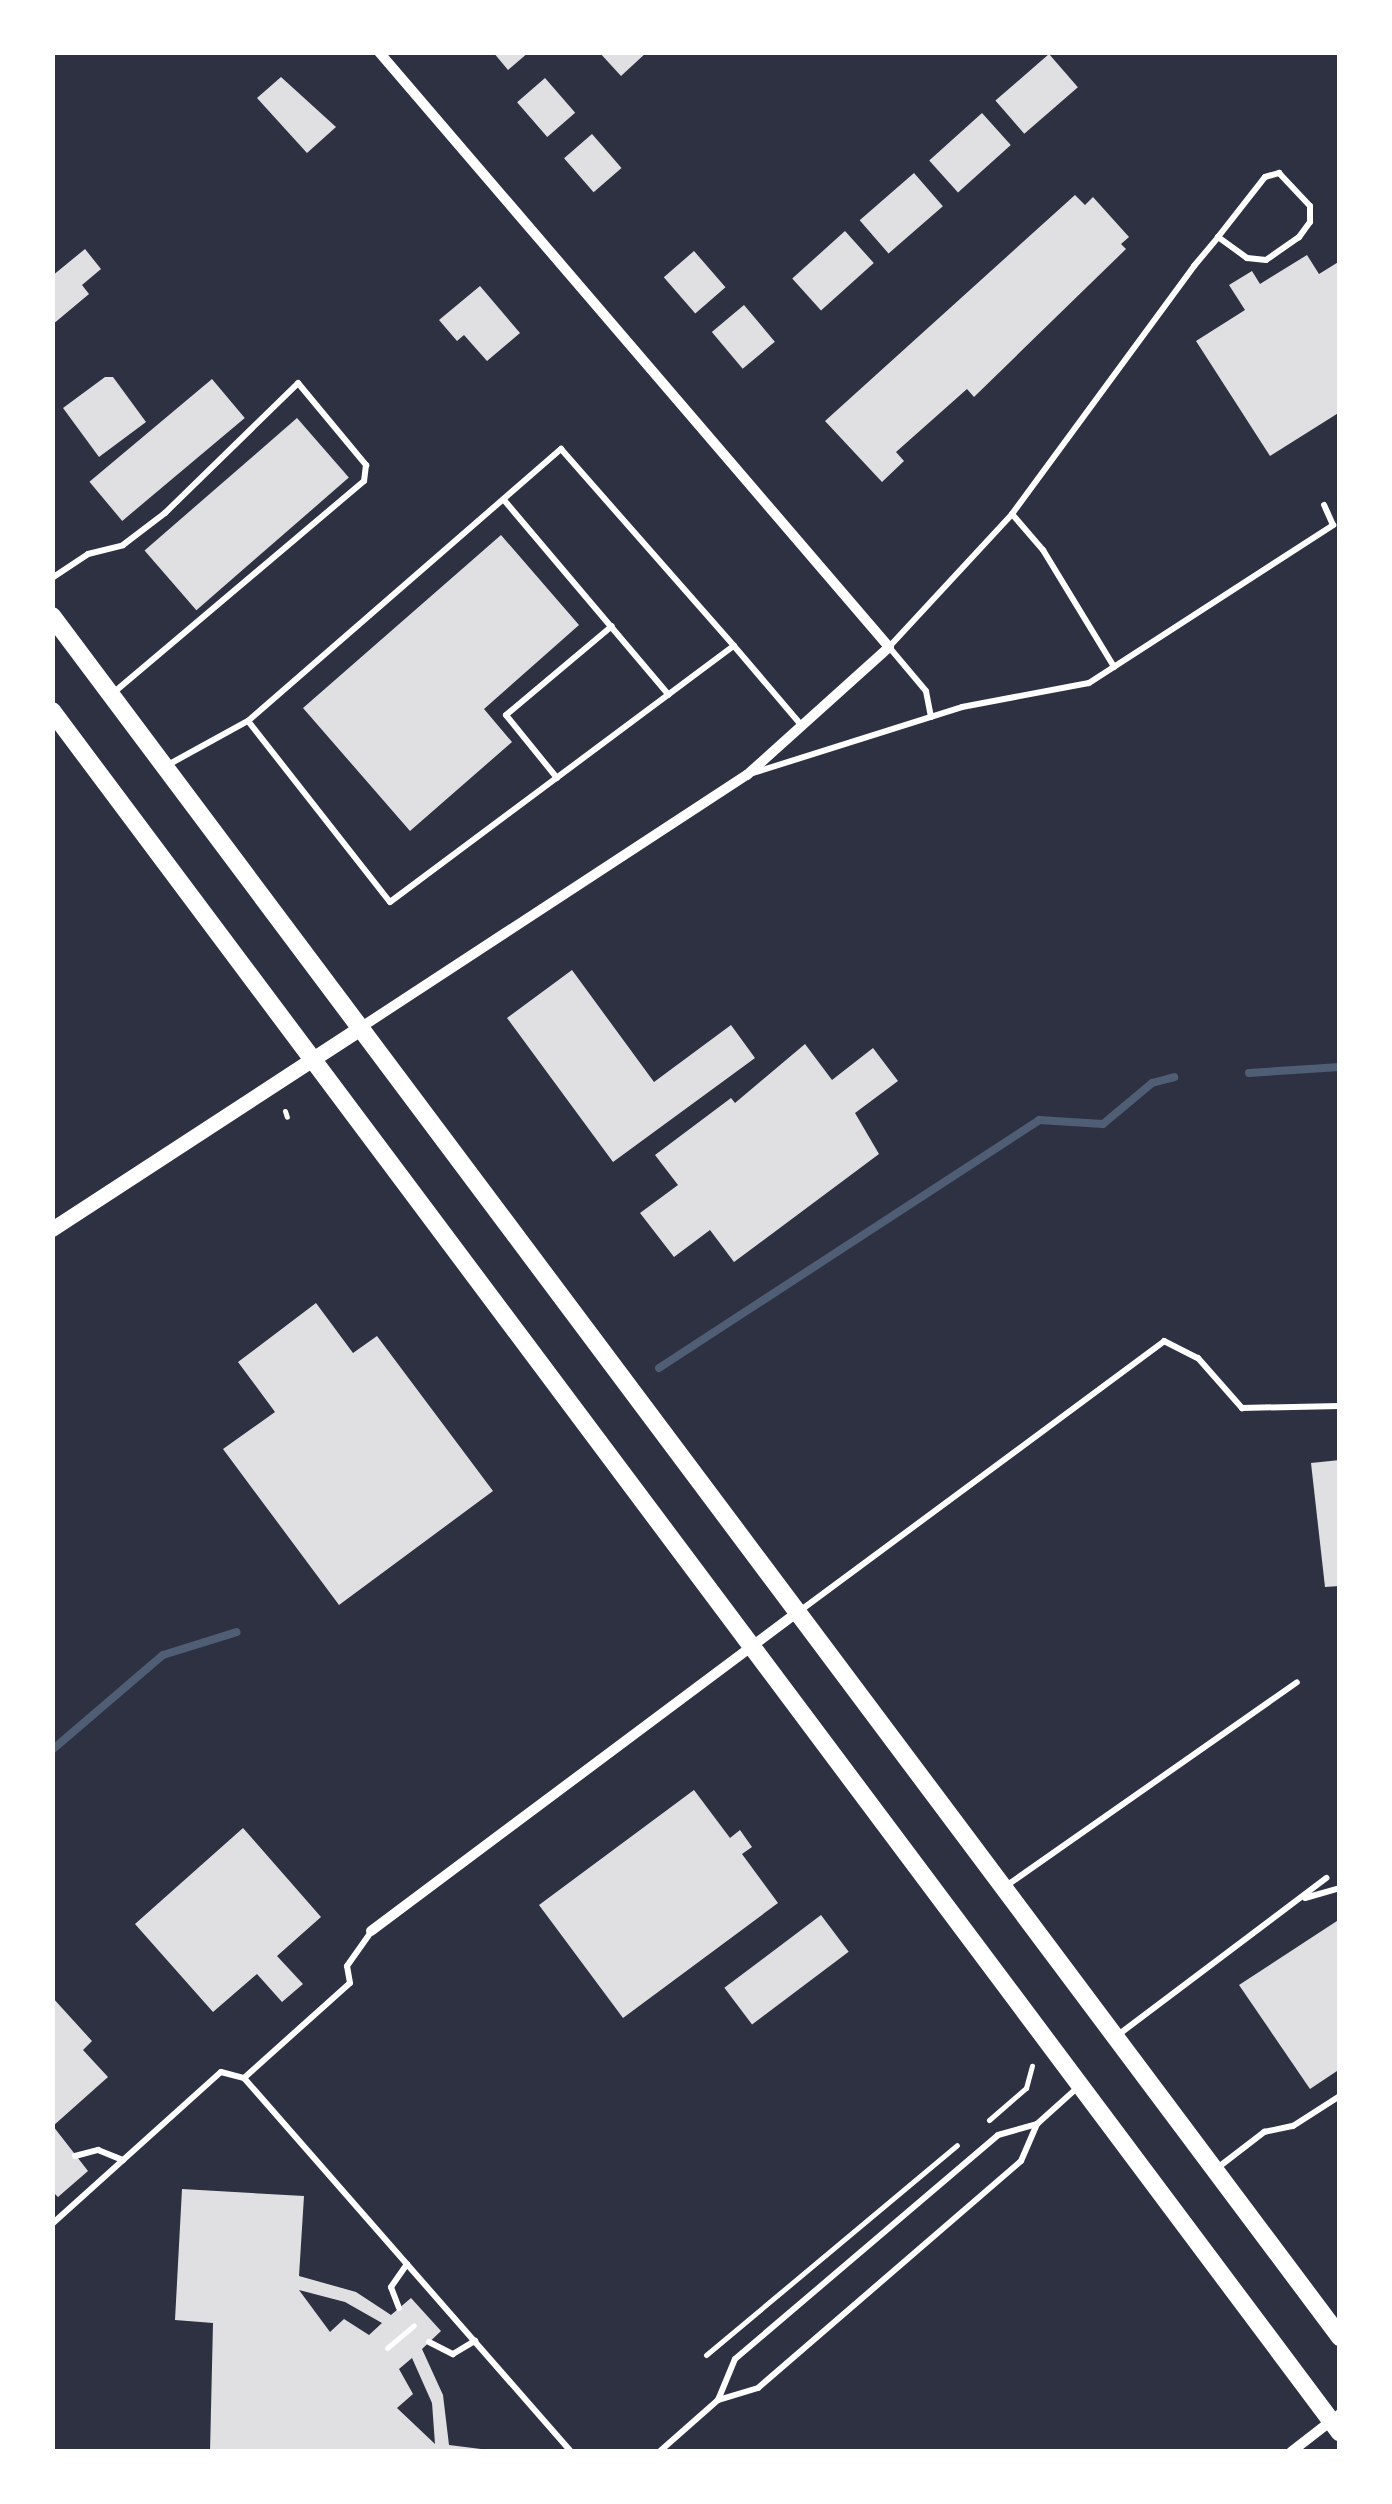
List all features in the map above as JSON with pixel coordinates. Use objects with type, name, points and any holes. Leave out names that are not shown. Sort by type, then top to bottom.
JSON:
[{"type":"main road","points":[[52,616],[363,1026],[1340,2337]]},
{"type":"main road","points":[[52,710],[1336,2422]]},
{"type":"street","points":[[52,1229],[747,775],[804,728],[889,647],[379,52]]},
{"type":"street","points":[[372,1931],[800,1610]]},
{"type":"street","points":[[1291,2452],[1336,2422]]},
{"type":"lane","points":[[930,718],[926,690],[889,647],[1012,514],[1218,237],[1265,177],[1279,173],[1310,206],[1310,222],[1299,237],[1266,260],[1247,258],[1218,237]]},
{"type":"lane","points":[[52,578],[88,554],[123,546],[166,513],[298,383],[366,465],[364,482],[111,694]]},
{"type":"lane","points":[[165,767],[248,720],[561,449],[804,728]]},
{"type":"lane","points":[[504,500],[669,695]]},
{"type":"lane","points":[[747,775],[930,718],[1089,683],[1333,525],[1324,505]]},
{"type":"lane","points":[[1012,514],[1043,550],[1114,666]]},
{"type":"lane","points":[[557,778],[506,715],[612,626]]},
{"type":"lane","points":[[248,720],[390,902],[734,646]]},
{"type":"lane","points":[[800,1610],[1164,1340],[1198,1358],[1242,1408],[1340,1406]]},
{"type":"lane","points":[[1005,1887],[1296,1682]]},
{"type":"lane","points":[[1117,2036],[1326,1878]]},
{"type":"lane","points":[[1299,1900],[1340,1888]]},
{"type":"lane","points":[[244,2078],[350,1983],[348,1966],[372,1931]]},
{"type":"lane","points":[[52,2224],[221,2072],[244,2078],[571,2452]]},
{"type":"lane","points":[[659,2452],[718,2400],[758,2388],[966,2209],[1021,2161],[1037,2124],[1080,2085]]},
{"type":"lane","points":[[1215,2170],[1264,2132],[1293,2126],[1340,2096]]},
{"type":"lane","points":[[718,2400],[735,2359],[998,2134],[1037,2124]]},
{"type":"lane","points":[[75,2156],[98,2150],[123,2160]]},
{"type":"lane","points":[[399,2308],[391,2287],[407,2264]]},
{"type":"lane","points":[[430,2342],[453,2354],[475,2342]]},
{"type":"path","points":[[989,2120],[1026,2088],[1032,2066]]},
{"type":"path","points":[[706,2355],[957,2145]]},
{"type":"path","points":[[388,2348],[414,2325]]},
{"type":"building","points":[[493,52],[529,52],[508,70]]},
{"type":"building","points":[[599,52],[647,52],[621,76]]},
{"type":"building","points":[[1049,54],[1078,87],[1024,134],[995,101]]},
{"type":"building","points":[[281,77],[336,127],[307,153],[257,98]]},
{"type":"building","points":[[545,78],[575,113],[547,137],[517,102]]},
{"type":"building","points":[[982,113],[1011,145],[958,192],[929,161]]},
{"type":"building","points":[[592,134],[622,168],[594,192],[564,158]]},
{"type":"building","points":[[914,173],[943,206],[889,253],[860,220]]},
{"type":"building","points":[[1075,195],[1085,205],[1093,197],[1129,237],[1121,244],[1126,249],[974,397],[967,389],[896,452],[904,461],[882,482],[825,421]]},
{"type":"building","points":[[845,231],[874,263],[821,310],[792,279]]},
{"type":"building","points":[[85,249],[101,269],[82,285],[89,294],[52,325],[52,276]]},
{"type":"building","points":[[694,251],[725,287],[695,313],[664,277]]},
{"type":"building","points":[[1307,255],[1319,274],[1340,261],[1340,412],[1270,456],[1196,341],[1245,310],[1229,285],[1252,271],[1260,284]]},
{"type":"building","points":[[480,286],[520,333],[487,361],[464,335],[457,341],[439,320]]},
{"type":"building","points":[[744,305],[775,342],[743,369],[712,332]]},
{"type":"building","points":[[105,377],[113,377],[146,422],[99,457],[63,408]]},
{"type":"building","points":[[212,379],[245,418],[122,521],[89,482]]},
{"type":"building","points":[[297,418],[349,478],[196,610],[145,551]]},
{"type":"building","points":[[501,535],[579,625],[484,709],[512,742],[410,831],[303,708]]},
{"type":"building","points":[[572,970],[654,1082],[731,1025],[755,1058],[613,1162],[507,1018]]},
{"type":"building","points":[[805,1044],[832,1080],[873,1048],[898,1081],[855,1113],[879,1154],[734,1262],[710,1230],[674,1257],[640,1213],[678,1185],[655,1155],[731,1098],[735,1103]]},
{"type":"building","points":[[316,1303],[353,1353],[377,1336],[493,1491],[339,1605],[223,1449],[275,1412],[238,1362]]},
{"type":"building","points":[[1340,1460],[1340,1586],[1325,1587],[1311,1463]]},
{"type":"building","points":[[694,1790],[730,1838],[740,1830],[752,1847],[742,1854],[778,1903],[623,2018],[539,1905]]},
{"type":"building","points":[[243,1828],[321,1917],[277,1956],[303,1984],[282,2002],[257,1974],[213,2012],[135,1924]]},
{"type":"building","points":[[821,1915],[849,1952],[752,2025],[724,1988]]},
{"type":"building","points":[[1340,1919],[1340,2069],[1310,2089],[1239,1985]]},
{"type":"building","points":[[52,1997],[92,2041],[83,2050],[108,2077],[53,2126],[88,2171],[58,2197],[52,2191]]},
{"type":"building","points":[[182,2189],[304,2196],[299,2276],[356,2292],[391,2315],[411,2298],[441,2331],[422,2349],[443,2395],[449,2445],[505,2452],[210,2452],[213,2323],[175,2320]],"holes":[[[299,2290],[345,2302],[382,2323],[369,2335],[344,2319],[330,2332]],[[412,2358],[432,2403],[435,2444],[397,2408],[413,2394],[399,2369]]]},
{"type":"waterway","points":[[1249,1073],[1340,1067]]},
{"type":"waterway","points":[[659,1368],[1039,1120],[1103,1124],[1152,1083],[1174,1077]]},
{"type":"waterway","points":[[52,1750],[163,1655],[237,1632]]}]
